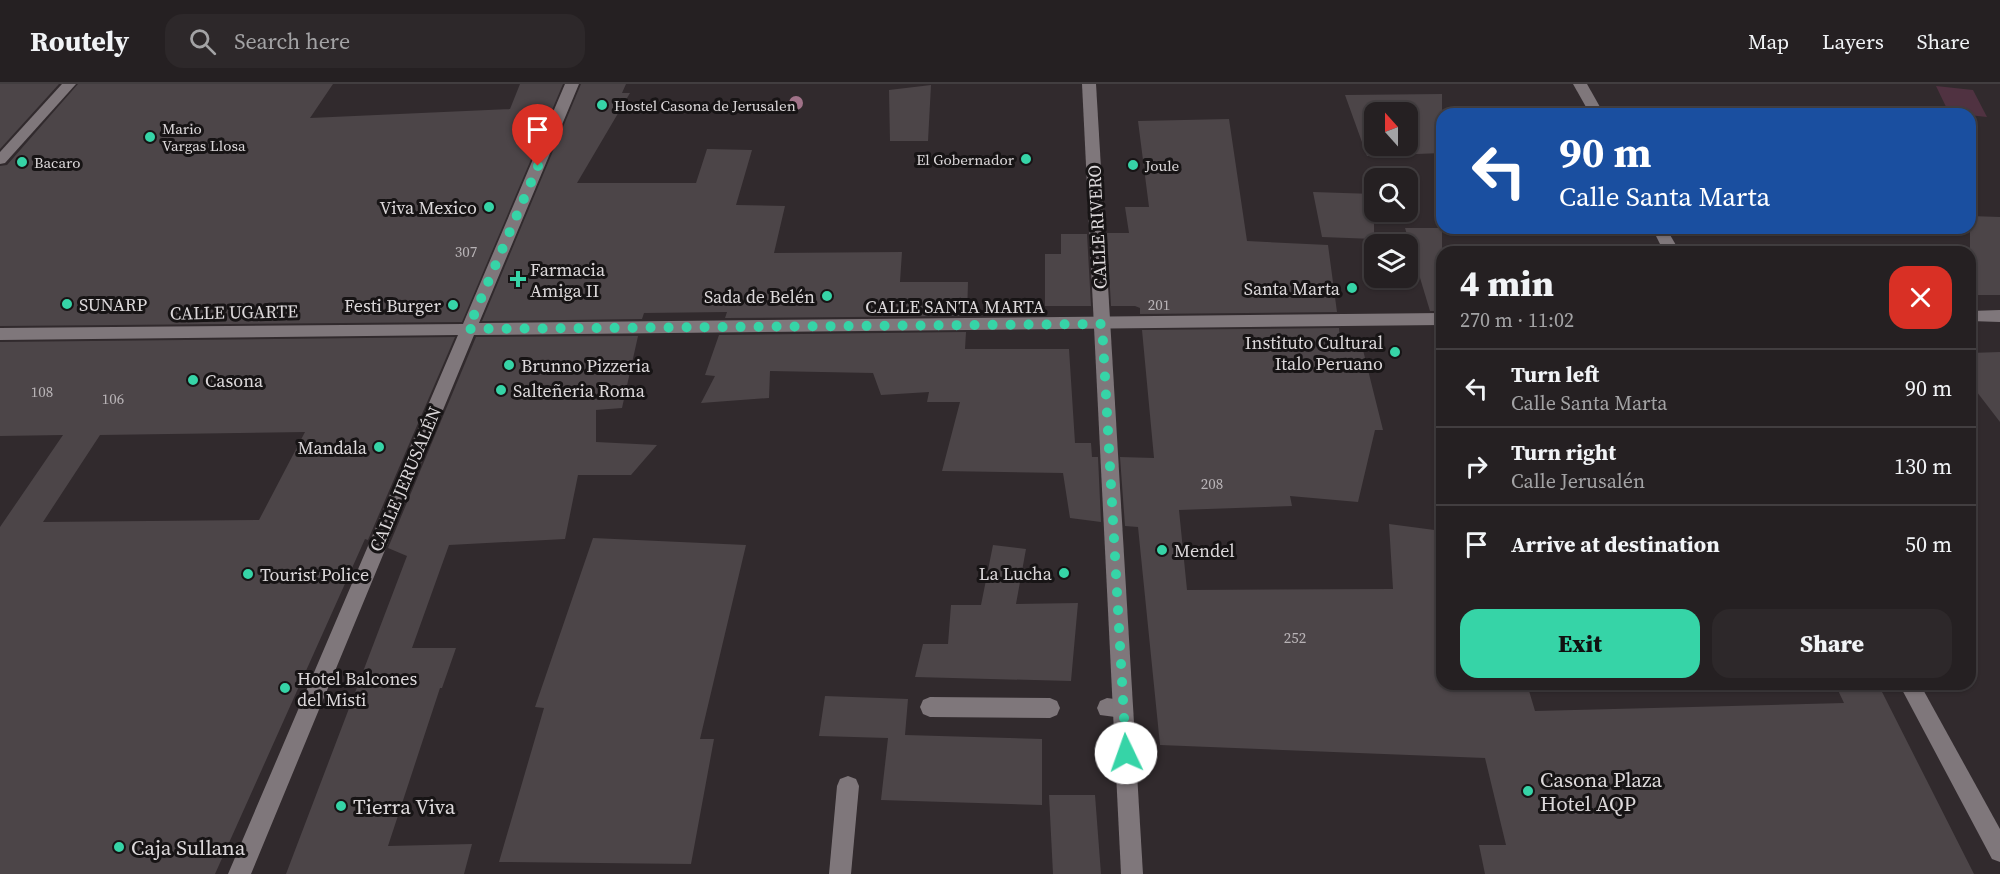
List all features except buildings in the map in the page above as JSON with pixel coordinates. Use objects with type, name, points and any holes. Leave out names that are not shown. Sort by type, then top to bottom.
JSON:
[{"type":"street","points":[[0,160],[69,84]]},
{"type":"street","name":"CALLE JERUSALÉN","points":[[239,874],[572,84]]},
{"type":"street","name":"CALLE RIVERO","points":[[1089,84],[1102,324],[1115,708],[1132,874]]},
{"type":"street","points":[[1580,84],[1594,108]]},
{"type":"street","points":[[1976,316],[2000,316]]},
{"type":"street","name":"CALLE SANTA MARTA","points":[[468,329],[1436,319]]},
{"type":"street","name":"CALLE UGARTE","points":[[0,334],[468,329]]},
{"type":"street","points":[[1912,690],[2000,851]]},
{"type":"street","points":[[930,707],[1050,708]]},
{"type":"street","points":[[840,874],[848,786]]},
{"type":"shaded area","points":[[1936,86],[1973,90],[1987,117],[1976,116],[1976,108],[1947,108]]},
{"type":"place","name":"Hostel Casona de Jerusalen","points":[[602,105]]},
{"type":"place","name":"Mario Vargas Llosa","points":[[150,137]]},
{"type":"place","name":"El Gobernador","points":[[1026,159]]},
{"type":"place","name":"Bacaro","points":[[22,162]]},
{"type":"place","name":"Joule","points":[[1133,165]]},
{"type":"place","name":"Viva Mexico","points":[[489,207]]},
{"type":"place","name":"Farmacia Amiga II","points":[[518,279]]},
{"type":"place","name":"Santa Marta","points":[[1352,288]]},
{"type":"place","name":"Sada de Belén","points":[[827,296]]},
{"type":"place","name":"SUNARP","points":[[67,304]]},
{"type":"place","name":"Festi Burger","points":[[453,305]]},
{"type":"place","name":"Instituto Cultural Italo Peruano","points":[[1395,352]]},
{"type":"place","name":"Brunno Pizzeria","points":[[509,365]]},
{"type":"place","name":"Casona","points":[[193,380]]},
{"type":"place","name":"Salteñeria Roma","points":[[501,390]]},
{"type":"place","name":"Mandala","points":[[379,447]]},
{"type":"place","name":"Mendel","points":[[1162,550]]},
{"type":"place","name":"La Lucha","points":[[1064,573]]},
{"type":"place","name":"Tourist Police","points":[[248,574]]},
{"type":"place","name":"Hotel Balcones del Misti","points":[[285,688]]},
{"type":"place","name":"Casona Plaza Hotel AQP","points":[[1528,791]]},
{"type":"place","name":"Tierra Viva","points":[[341,806]]},
{"type":"place","name":"Caja Sullana","points":[[119,847]]},
{"type":"route","points":[[538,166],[468,329],[1102,324],[1126,753]]}]
